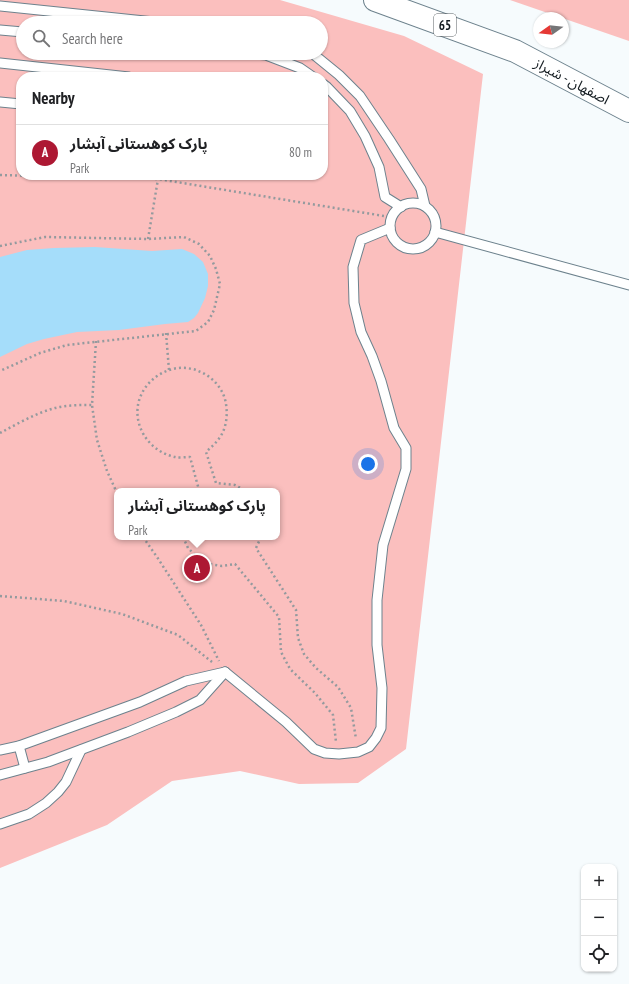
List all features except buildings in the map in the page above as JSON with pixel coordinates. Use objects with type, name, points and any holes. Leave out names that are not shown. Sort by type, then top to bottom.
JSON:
[{"type":"highway","name":"اصفهان - شیراز","points":[[375,0],[515,51],[629,111]]},
{"type":"lane","points":[[0,6],[96,16]]},
{"type":"lane","points":[[0,30],[16,31]]},
{"type":"lane","points":[[279,60],[306,72]]},
{"type":"lane","points":[[321,60],[339,75],[360,96],[421,189],[425,206]]},
{"type":"lane","points":[[0,63],[83,72]]},
{"type":"lane","points":[[328,88],[350,111],[365,136],[379,167],[385,197],[401,207]]},
{"type":"lane","points":[[0,102],[16,104]]},
{"type":"lane","points":[[413,203],[425,206],[430,211],[436,225],[432,240],[419,248],[411,249],[404,247],[397,242],[393,236],[390,228],[392,218],[401,207],[407,204],[413,203]]},
{"type":"lane","points":[[225,672],[286,722],[314,749],[325,753],[339,754],[358,752],[369,747],[376,738],[380,728],[382,688],[377,645],[378,592],[383,545],[406,469],[406,448],[394,428],[381,381],[361,332],[354,303],[353,267],[361,240],[390,228]]},
{"type":"lane","points":[[435,232],[629,285]]},
{"type":"lane","points":[[0,750],[19,746],[140,702],[186,681],[225,672]]},
{"type":"lane","points":[[0,775],[48,762],[176,712],[200,700],[225,672]]},
{"type":"lane","points":[[19,746],[25,768]]},
{"type":"lane","points":[[0,824],[30,814],[58,792],[66,782],[81,750]]},
{"type":"path","points":[[0,175],[16,175]]},
{"type":"path","points":[[148,239],[158,180]]},
{"type":"path","points":[[164,180],[392,218]]},
{"type":"path","points":[[0,246],[45,237],[148,239],[184,237],[199,244],[210,256],[216,269],[220,284],[214,310],[208,322],[196,331],[166,333],[67,345],[40,353],[0,371]]},
{"type":"path","points":[[166,333],[169,370]]},
{"type":"path","points":[[96,341],[92,405],[97,440],[107,471],[115,488]]},
{"type":"path","points":[[198,488],[190,457],[176,458],[162,453],[150,444],[142,433],[138,419],[138,405],[143,391],[151,380],[163,372],[177,368],[192,368],[206,374],[218,384],[225,398],[228,413],[225,428],[218,441],[206,452],[216,483],[235,485],[240,488]]},
{"type":"path","points":[[0,433],[26,419],[55,408],[74,405],[92,405]]},
{"type":"path","points":[[145,540],[158,557],[201,625],[225,672]]},
{"type":"path","points":[[184,540],[188,548],[197,557],[209,564],[222,566],[235,564],[279,617],[281,652],[290,669],[315,693],[333,715],[334,736],[339,754]]},
{"type":"path","points":[[260,540],[256,548],[296,610],[298,638],[304,654],[316,668],[338,687],[351,708],[358,752]]},
{"type":"path","points":[[0,596],[64,601],[122,614],[178,635],[225,672]]},
{"type":"shaded area","points":[[0,0],[280,0],[404,36],[483,74],[406,749],[358,783],[299,784],[240,771],[172,781],[107,825],[0,868]]},
{"type":"shaded area","points":[[510,0],[629,0],[629,41],[569,20],[569,12],[545,12]]},
{"type":"water","points":[[95,247],[152,251],[182,249],[194,254],[203,262],[208,274],[208,286],[205,298],[198,313],[188,322],[119,330],[77,332],[44,339],[27,344],[0,357],[0,257],[27,250]]},
{"type":"place","name":"پارک کوهستانی آبشار","points":[[197,568]]}]
